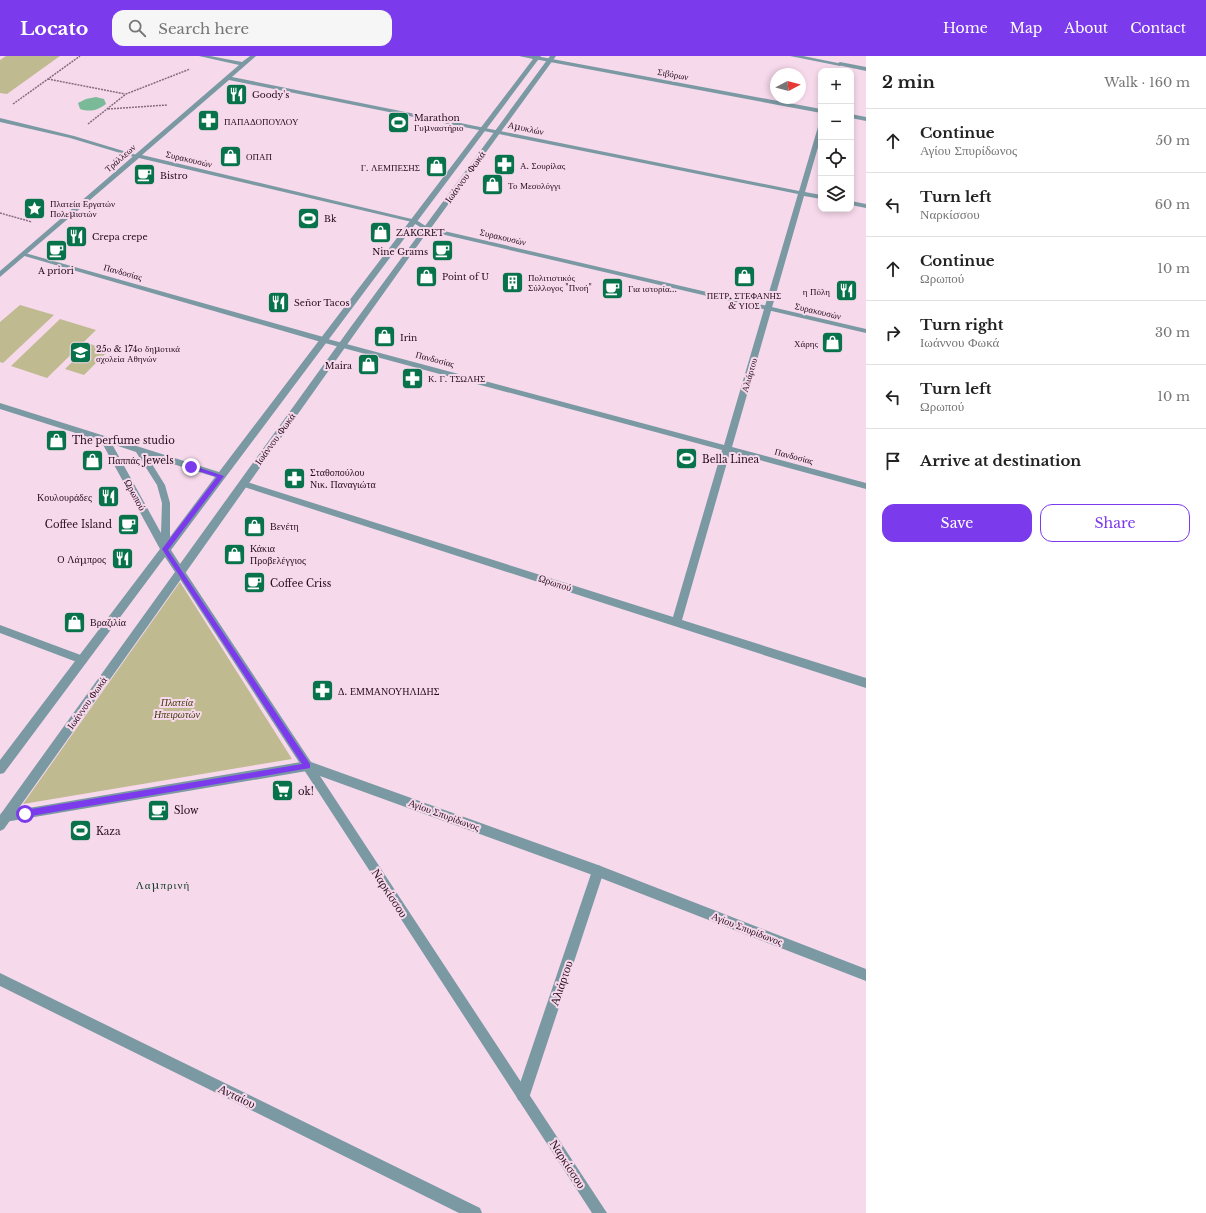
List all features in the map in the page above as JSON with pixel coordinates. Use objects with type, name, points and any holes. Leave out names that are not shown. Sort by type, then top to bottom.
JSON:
[{"type":"street","points":[[202,56],[243,64]]},
{"type":"street","name":"Τράλλεων","points":[[0,274],[253,56]]},
{"type":"street","name":"Σιβόρων","points":[[522,56],[552,58],[818,110]]},
{"type":"street","points":[[793,56],[866,68]]},
{"type":"street","points":[[839,68],[842,56]]},
{"type":"street","name":"Ιωάννου Φωκά","points":[[0,770],[537,57]]},
{"type":"street","name":"Ιωάννου Φωκά","points":[[3,821],[343,344],[552,58]]},
{"type":"street","name":"Αμυκλών","points":[[227,78],[818,197]]},
{"type":"street","points":[[854,117],[866,119]]},
{"type":"street","name":"Συρακουσών","points":[[0,120],[72,137],[137,156],[414,221],[427,229],[866,331]]},
{"type":"street","name":"Αλιάρτου","points":[[676,622],[818,138]]},
{"type":"street","points":[[854,204],[866,206]]},
{"type":"street","name":"Πανδοσίας","points":[[23,254],[324,340],[866,486]]},
{"type":"street","points":[[0,406],[221,476]]},
{"type":"street","name":"Ωρωπού","points":[[105,440],[165,549],[181,573]]},
{"type":"street","points":[[139,450],[161,485],[166,503],[165,549]]},
{"type":"street","name":"Ωρωπού","points":[[244,484],[866,683]]},
{"type":"street","name":"Ναρκίσσου","points":[[181,573],[600,1213]]},
{"type":"street","points":[[0,629],[82,660]]},
{"type":"street","name":"Αγίου Σπυρίδωνος","points":[[3,821],[307,766],[598,871],[866,975]]},
{"type":"street","name":"Αλιάρτου","points":[[523,1095],[598,871]]},
{"type":"street","name":"Ανταίου","points":[[0,979],[475,1213]]},
{"type":"path","points":[[19,100],[80,56]]},
{"type":"path","points":[[72,137],[126,94],[214,59]]},
{"type":"path","points":[[48,79],[126,94]]},
{"type":"path","points":[[108,109],[199,102]]},
{"type":"path","points":[[0,213],[54,228]]},
{"type":"green space","points":[[6,56],[60,56],[7,94],[0,93],[0,60]]},
{"type":"green space","points":[[20,305],[54,315],[3,363],[0,362],[0,322]]},
{"type":"green space","points":[[60,319],[96,330],[47,378],[11,366]]},
{"type":"green space","points":[[90,344],[109,350],[84,375],[65,369]]},
{"type":"green space","name":"Πλατεία Ηπειρωτών","points":[[180,582],[292,759],[23,804]]},
{"type":"shaded area","points":[[96,97],[104,99],[106,104],[93,110],[80,109],[78,103],[86,99]]},
{"type":"place","name":"Goody's","points":[[237,94]]},
{"type":"place","name":"ΠΑΠΑΔΟΠΟΥΛΟΥ","points":[[208,121]]},
{"type":"place","name":"Marathon Γυμναστήριο","points":[[399,122]]},
{"type":"place","name":"ΟΠΑΠ","points":[[231,156]]},
{"type":"place","name":"Α. Σουρίλας","points":[[505,165]]},
{"type":"place","name":"Γ. ΛΕΜΠΕΣΗΣ","points":[[436,167]]},
{"type":"place","name":"Bistro","points":[[145,175]]},
{"type":"place","name":"Το Μεσολόγγι","points":[[492,185]]},
{"type":"place","name":"Πλατεία Εργατών Πολεμιστών","points":[[35,208]]},
{"type":"place","name":"Bk","points":[[309,218]]},
{"type":"place","name":"ZAKCRET","points":[[381,232]]},
{"type":"place","name":"Crepa crepe","points":[[77,236]]},
{"type":"place","name":"A priori","points":[[56,251]]},
{"type":"place","name":"Nine Grams","points":[[443,251]]},
{"type":"place","name":"Point of U","points":[[427,276]]},
{"type":"place","name":"ΠΕΤΡ. ΣΤΕΦΑΝΗΣ & ΥΙΟΣ","points":[[744,276]]},
{"type":"place","name":"Πολιτιστικός Σύλλογος \"Πνοή\"","points":[[512,282]]},
{"type":"place","name":"Για ιστορία...","points":[[612,288]]},
{"type":"place","name":"η Πόλη","points":[[846,291]]},
{"type":"place","name":"Señor Tacos","points":[[279,302]]},
{"type":"place","name":"Irin","points":[[385,337]]},
{"type":"place","name":"Χάρης","points":[[833,343]]},
{"type":"place","name":"25ο & 174ο δημοτικά σχολεία Αθηνών","points":[[80,353]]},
{"type":"place","name":"Maira","points":[[368,365]]},
{"type":"place","name":"Κ. Γ. ΤΣΩΛΗΣ","points":[[413,378]]},
{"type":"place","name":"The perfume studio","points":[[56,440]]},
{"type":"place","name":"Bella Linea","points":[[687,459]]},
{"type":"place","name":"Παππάς Jewels","points":[[93,460]]},
{"type":"place","name":"Σταθοπούλου Νικ. Παναγιώτα","points":[[294,478]]},
{"type":"place","name":"Κουλουράδες","points":[[108,497]]},
{"type":"place","name":"Coffee Island","points":[[128,524]]},
{"type":"place","name":"Βενέτη","points":[[255,526]]},
{"type":"place","name":"Κάκια Προβελέγγιος","points":[[235,554]]},
{"type":"place","name":"Ο Λάμπρος","points":[[122,559]]},
{"type":"place","name":"Coffee Criss","points":[[254,583]]},
{"type":"place","name":"Βραζιλία","points":[[75,622]]},
{"type":"place","name":"Δ. ΕΜΜΑΝΟΥΗΛΙΔΗΣ","points":[[323,691]]},
{"type":"place","name":"ok!","points":[[282,791]]},
{"type":"place","name":"Slow","points":[[158,810]]},
{"type":"place","name":"Kaza","points":[[81,831]]},
{"type":"district","name":"Λαμπρινή","points":[[163,885]]},
{"type":"route","points":[[25,814],[307,766],[165,549],[221,476],[191,467]]}]
